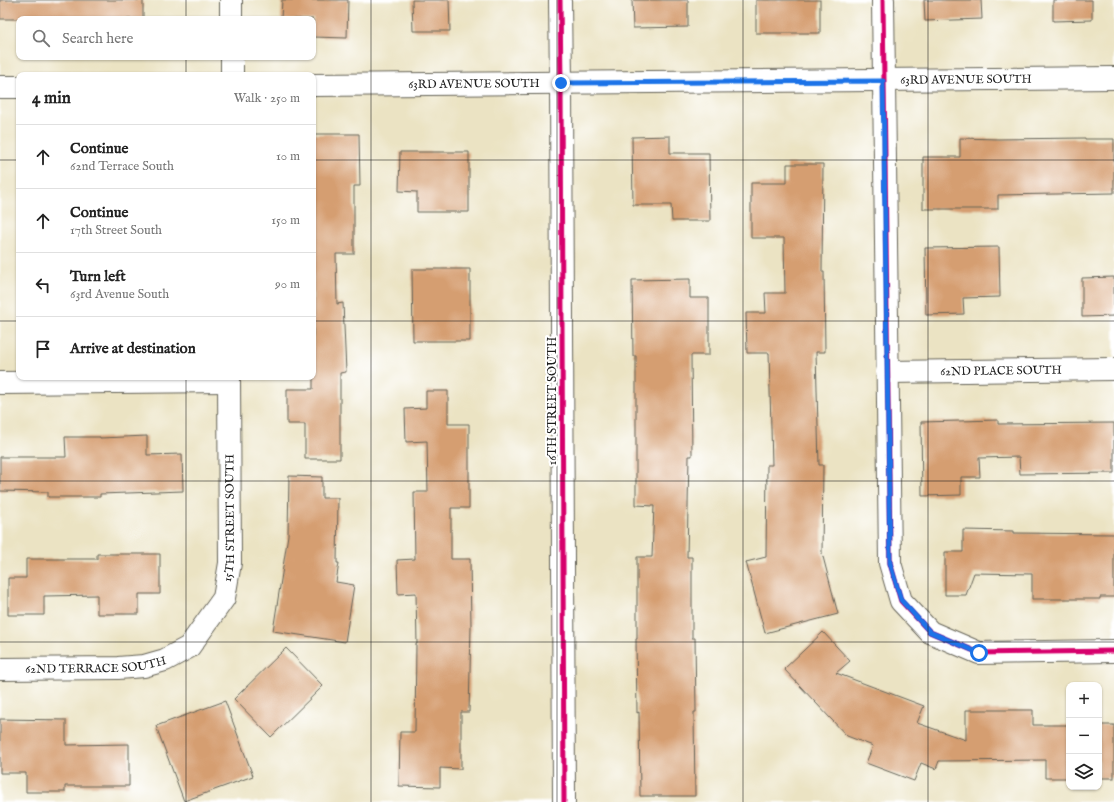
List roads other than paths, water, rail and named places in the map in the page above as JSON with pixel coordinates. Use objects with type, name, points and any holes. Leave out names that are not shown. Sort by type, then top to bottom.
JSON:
[{"type":"street","points":[[231,0],[231,16]]},
{"type":"street","name":"16TH STREET SOUTH","points":[[560,0],[564,802]]},
{"type":"street","points":[[883,0],[890,563],[901,600],[930,632],[979,653],[1114,651]]},
{"type":"street","points":[[232,60],[232,72]]},
{"type":"street","name":"63RD AVENUE SOUTH","points":[[316,84],[883,81],[1114,78]]},
{"type":"street","points":[[0,87],[16,87]]},
{"type":"street","name":"62ND PLACE SOUTH","points":[[888,372],[1114,369]]},
{"type":"street","points":[[0,383],[172,380]]},
{"type":"street","name":"15TH STREET SOUTH","points":[[189,647],[224,598],[230,563],[229,380]]},
{"type":"street","name":"62ND TERRACE SOUTH","points":[[0,669],[118,668],[144,666],[165,660],[189,647]]}]
